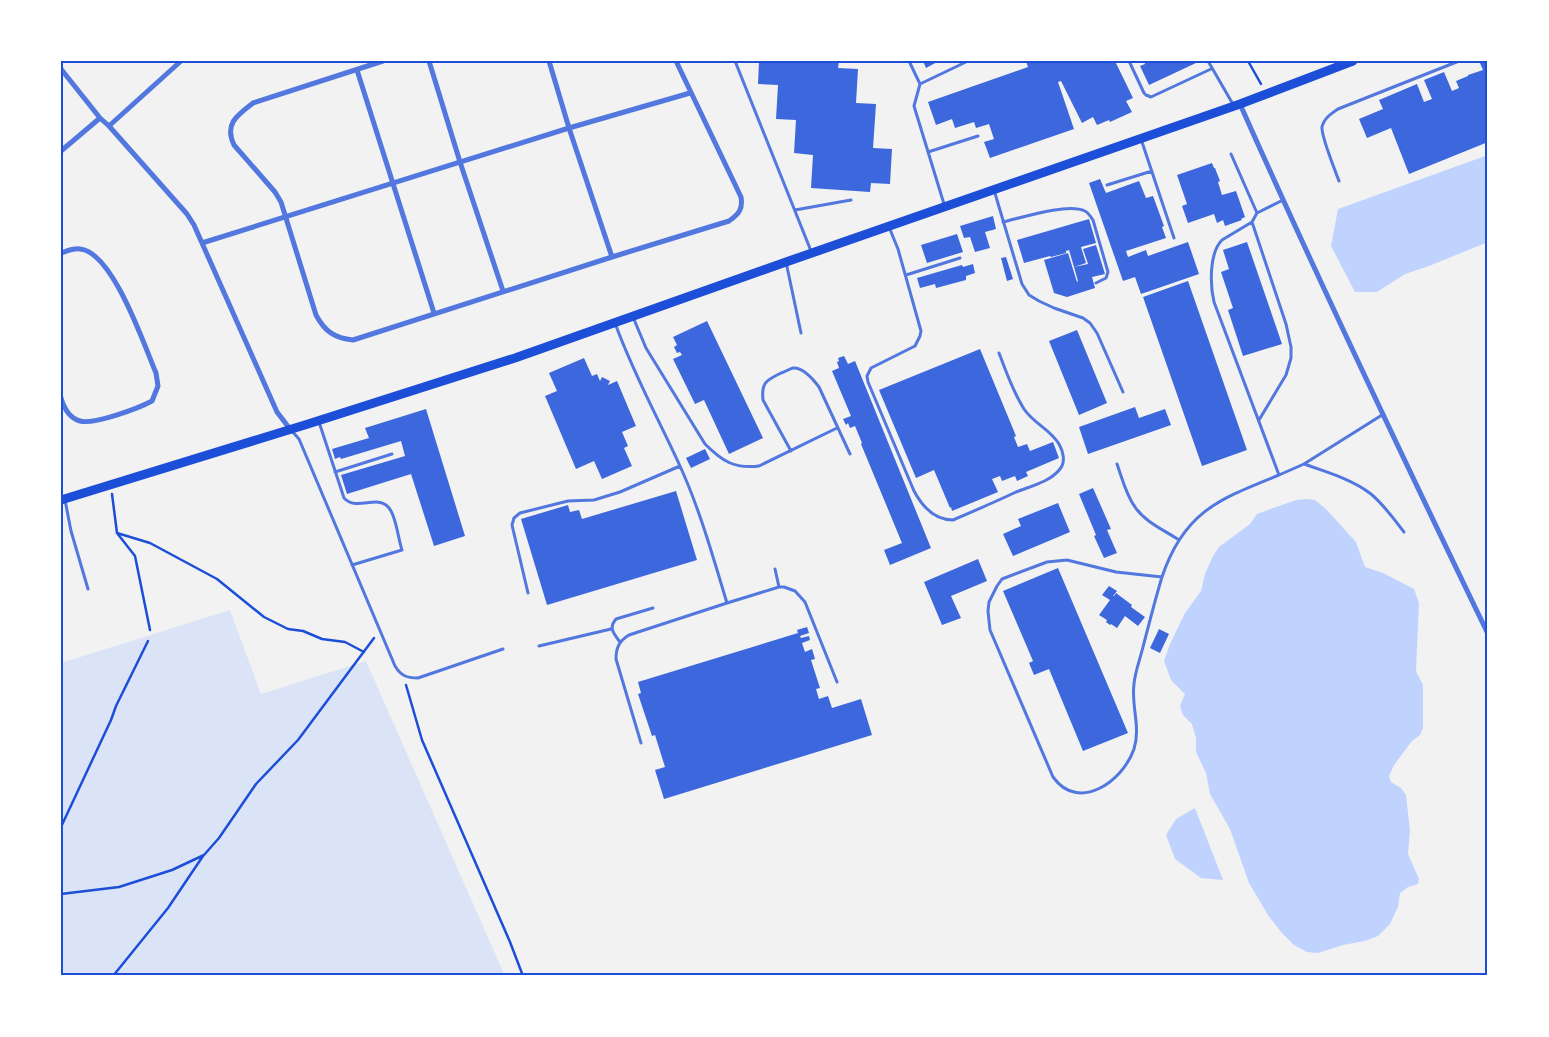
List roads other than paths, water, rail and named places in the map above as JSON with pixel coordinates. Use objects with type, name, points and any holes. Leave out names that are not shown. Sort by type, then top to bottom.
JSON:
[{"type":"main road","points":[[63,500],[515,358],[1237,105],[1354,61]]},
{"type":"street","points":[[109,126],[181,61]]},
{"type":"street","points":[[383,61],[258,100],[244,109],[232,122],[230,137],[234,145],[275,192],[281,202],[316,315],[321,324],[329,332],[340,338],[353,340],[729,221],[740,211],[742,204],[741,196],[676,61]]},
{"type":"street","points":[[429,61],[503,291]]},
{"type":"street","points":[[548,61],[612,257]]},
{"type":"street","points":[[61,69],[100,118],[187,214],[199,233],[277,412],[290,429]]},
{"type":"street","points":[[357,70],[391,183],[434,313]]},
{"type":"street","points":[[202,243],[569,128],[690,93]]},
{"type":"street","points":[[1237,105],[1382,415],[1488,634]]},
{"type":"street","points":[[61,151],[100,118]]},
{"type":"street","points":[[61,253],[80,249],[87,251],[99,260],[114,278],[125,299],[152,365],[158,380],[158,386],[152,401],[140,407],[94,421],[85,422],[73,418],[64,406],[61,398]]},
{"type":"lane","points":[[735,61],[812,253]]},
{"type":"lane","points":[[909,61],[920,84],[914,106],[945,207]]},
{"type":"lane","points":[[920,84],[968,61]]},
{"type":"lane","points":[[1129,61],[1144,93],[1152,97],[1212,69]]},
{"type":"lane","points":[[1208,61],[1237,105]]},
{"type":"lane","points":[[1339,181],[1322,132],[1324,122],[1328,117],[1338,109],[1459,61]]},
{"type":"lane","points":[[928,152],[978,136]]},
{"type":"lane","points":[[1141,138],[1174,238]]},
{"type":"lane","points":[[1231,154],[1257,213]]},
{"type":"lane","points":[[1106,185],[1152,171]]},
{"type":"lane","points":[[994,190],[1022,284],[1028,295],[1054,308],[1083,318],[1090,323],[1097,333],[1123,392]]},
{"type":"lane","points":[[795,210],[851,200]]},
{"type":"lane","points":[[1279,475],[1214,302],[1211,288],[1214,253],[1218,244],[1252,222],[1257,213],[1283,200]]},
{"type":"lane","points":[[1004,222],[1068,208],[1084,211],[1089,214],[1093,220],[1108,272],[1106,278],[1096,283]]},
{"type":"lane","points":[[1252,222],[1288,329],[1291,346],[1286,375],[1259,420]]},
{"type":"lane","points":[[888,226],[898,249],[920,323],[920,336],[915,346],[871,368],[867,376],[868,382],[920,502],[936,516],[944,520],[953,520],[1042,483],[1057,472],[1063,464],[1062,451],[1058,443],[1051,434],[1024,410],[999,353]]},
{"type":"lane","points":[[906,275],[960,258]]},
{"type":"lane","points":[[786,262],[802,333]]},
{"type":"lane","points":[[632,316],[646,348],[706,444],[726,462],[747,468],[759,466],[837,428]]},
{"type":"lane","points":[[614,322],[628,358],[680,466],[697,509],[727,603]]},
{"type":"lane","points":[[791,451],[763,400],[763,388],[771,378],[793,368],[812,378],[819,387],[850,454]]},
{"type":"lane","points":[[1162,577],[1116,572],[1075,561],[1057,560],[1002,579],[993,592],[988,611],[990,630],[1053,777],[1066,790],[1085,793],[1107,785],[1124,769],[1130,759],[1137,730],[1134,683],[1162,577],[1166,564],[1179,540],[1196,519],[1230,495],[1304,464],[1382,415]]},
{"type":"lane","points":[[318,421],[344,498],[347,502],[356,504],[374,502],[386,505],[391,512],[402,550],[352,565]]},
{"type":"lane","points":[[290,429],[298,439],[395,666],[403,676],[418,678],[503,648]]},
{"type":"lane","points":[[335,472],[392,454]]},
{"type":"lane","points":[[1117,464],[1136,508],[1148,520],[1179,540]]},
{"type":"lane","points":[[1304,464],[1341,478],[1370,493],[1384,505],[1404,532]]},
{"type":"lane","points":[[528,594],[512,525],[514,518],[520,512],[568,501],[594,500],[620,492],[680,466]]},
{"type":"lane","points":[[63,500],[88,589]]},
{"type":"lane","points":[[775,569],[779,587]]},
{"type":"lane","points":[[641,743],[616,659],[617,647],[620,642],[629,635],[727,603],[779,587],[790,589],[802,598],[837,682]]},
{"type":"lane","points":[[620,642],[611,629],[612,623],[616,619],[653,608]]},
{"type":"lane","points":[[539,646],[611,629]]},
{"type":"water","points":[[1488,155],[1488,242],[1405,274],[1377,292],[1355,292],[1331,246],[1338,209]]},
{"type":"water","points":[[1296,500],[1315,500],[1326,509],[1356,542],[1365,567],[1383,573],[1414,589],[1419,603],[1416,671],[1423,685],[1423,728],[1420,735],[1412,741],[1394,765],[1389,776],[1391,782],[1401,788],[1406,795],[1410,831],[1408,854],[1419,879],[1418,884],[1408,887],[1400,893],[1398,907],[1390,924],[1378,936],[1318,953],[1307,952],[1294,945],[1281,932],[1268,915],[1249,883],[1230,829],[1210,794],[1206,773],[1196,752],[1196,738],[1192,724],[1183,715],[1180,706],[1185,694],[1171,680],[1164,661],[1185,613],[1201,591],[1205,574],[1219,547],[1250,524],[1257,514]]},
{"type":"water","points":[[1195,808],[1223,880],[1201,878],[1175,859],[1166,835],[1176,819]]}]
